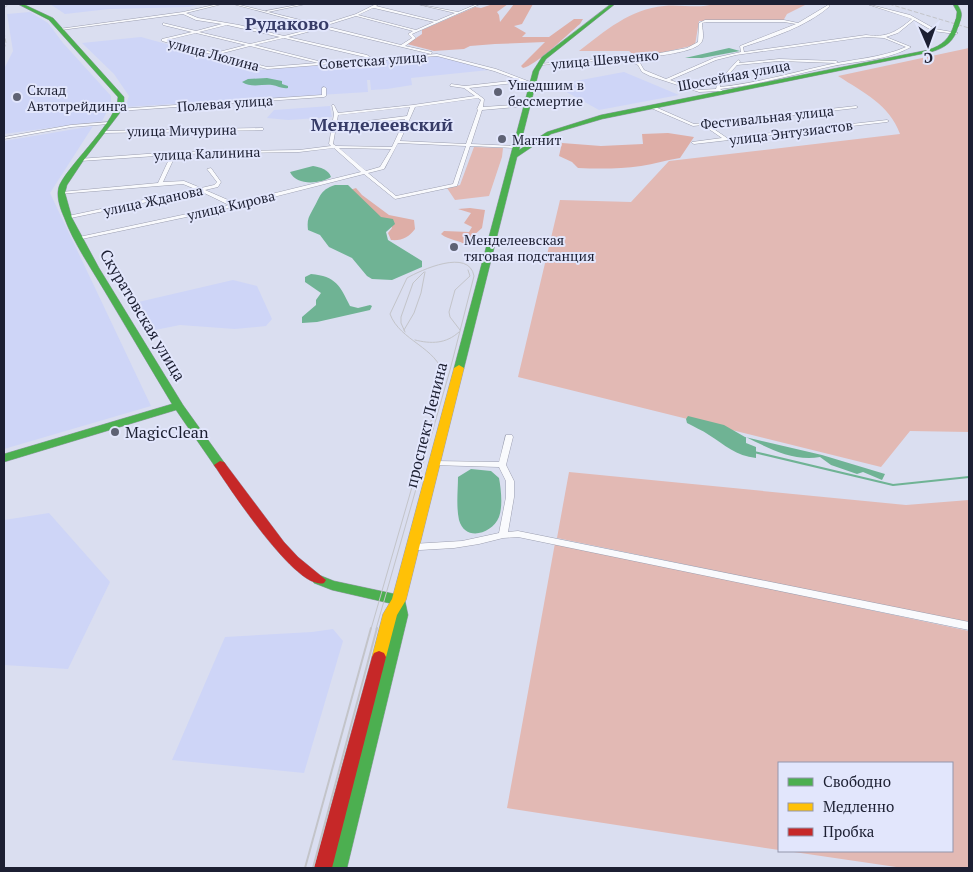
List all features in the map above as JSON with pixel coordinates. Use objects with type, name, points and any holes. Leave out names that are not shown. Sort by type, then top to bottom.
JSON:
[{"type":"main road","points":[[20,4],[46,16],[61,29],[121,97],[118,110],[80,160],[63,185],[61,193]]},
{"type":"main road","points":[[540,64],[550,53],[614,4]]},
{"type":"main road","points":[[955,4],[960,15],[957,27]]},
{"type":"main road","name":"Шоссейная улица","points":[[513,156],[540,138],[562,128],[601,117],[721,90],[929,51],[946,44],[957,27]]},
{"type":"main road","name":"проспект Ленина","points":[[323,868],[390,614],[399,600],[527,105],[528,83],[540,64]]},
{"type":"main road","name":"Скуратовская улица","points":[[61,193],[68,218],[79,239],[178,406],[251,509],[302,568],[315,578],[332,586],[399,600]]},
{"type":"main road","points":[[4,458],[178,406]]},
{"type":"main road","name":"проспект Ленина","points":[[338,868],[401,615],[399,600]]},
{"type":"main road","points":[[345,784],[359,786]]},
{"type":"street","points":[[61,29],[183,13],[221,4]]},
{"type":"street","points":[[234,4],[437,55]]},
{"type":"street","points":[[263,12],[305,4]]},
{"type":"street","points":[[212,54],[357,16],[379,4]]},
{"type":"street","points":[[418,4],[458,13]]},
{"type":"street","points":[[468,4],[477,5]]},
{"type":"street","points":[[868,4],[906,15],[934,30],[957,27]]},
{"type":"street","points":[[402,46],[414,38],[410,34],[477,5]]},
{"type":"street","points":[[743,53],[741,47],[798,24],[829,6]]},
{"type":"street","points":[[374,7],[436,22]]},
{"type":"street","points":[[183,13],[197,19],[366,56],[372,60]]},
{"type":"street","points":[[357,16],[416,31]]},
{"type":"street","points":[[885,38],[899,31],[913,19]]},
{"type":"street","name":"улица Шевченко","points":[[540,64],[655,56],[698,45],[702,38],[700,26],[705,21],[784,22],[798,24]]},
{"type":"street","points":[[164,24],[324,64]]},
{"type":"street","points":[[195,31],[226,24]]},
{"type":"street","name":"улица Люлина","points":[[195,31],[163,40],[270,68]]},
{"type":"street","points":[[626,58],[640,65],[643,71],[667,80],[699,91],[721,90],[764,82],[843,63],[889,55],[909,47],[885,38],[866,36],[743,53],[715,59],[667,80]]},
{"type":"street","points":[[721,90],[719,83],[743,53]]},
{"type":"street","name":"Советская улица","points":[[270,68],[437,55],[494,70],[528,83]]},
{"type":"street","points":[[735,64],[779,60],[843,63]]},
{"type":"street","points":[[451,85],[465,87],[528,83]]},
{"type":"street","points":[[333,106],[336,114],[331,144],[395,198],[455,185],[483,100],[465,87]]},
{"type":"street","name":"Полевая улица","points":[[118,110],[324,96],[324,88]]},
{"type":"street","points":[[336,114],[478,97]]},
{"type":"street","points":[[480,109],[527,105]]},
{"type":"street","points":[[394,148],[413,106]]},
{"type":"street","name":"Фестивальная улица","points":[[652,107],[694,124],[856,107]]},
{"type":"street","points":[[358,130],[368,122],[408,117]]},
{"type":"street","name":"улица Энтузиастов","points":[[694,143],[887,121]]},
{"type":"street","points":[[704,124],[727,140]]},
{"type":"street","name":"улица Мичурина","points":[[4,138],[71,126],[261,129]]},
{"type":"street","points":[[397,142],[468,144],[513,156]]},
{"type":"street","name":"улица Калинина","points":[[80,160],[174,153],[299,151],[334,147],[394,148]]},
{"type":"street","name":"улица Кирова","points":[[79,239],[234,205],[382,168],[394,148]]},
{"type":"street","points":[[160,184],[174,153]]},
{"type":"street","name":"улица Жданова","points":[[68,218],[216,186],[219,182],[209,169]]},
{"type":"street","points":[[61,193],[184,182],[234,205]]},
{"type":"street","points":[[503,534],[510,497],[510,481],[502,465],[509,437]]},
{"type":"street","points":[[433,463],[502,465]]},
{"type":"street","points":[[412,547],[440,547],[503,534],[545,539],[969,626]]},
{"type":"shaded area","points":[[50,4],[201,4],[189,7],[109,9],[65,14]]},
{"type":"shaded area","points":[[493,4],[508,4],[497,12],[500,22],[514,4],[533,4],[522,24],[514,26],[526,33],[522,37],[549,37],[574,19],[583,19],[580,24],[543,56],[523,68],[521,66],[545,42],[470,46],[464,49],[434,51],[407,44],[422,34],[422,30],[475,7],[481,8]]},
{"type":"shaded area","points":[[714,4],[807,4],[787,14],[783,21],[699,21],[695,45],[652,55],[636,57],[629,51],[579,51],[618,22],[640,11],[664,6],[702,6]]},
{"type":"shaded area","points":[[30,12],[48,23],[63,43],[111,96],[111,104],[102,121],[4,134],[4,69],[13,51],[7,14]]},
{"type":"shaded area","points":[[141,37],[261,70],[437,56],[489,70],[411,78],[412,85],[387,89],[371,90],[370,80],[367,80],[368,92],[125,107],[129,96],[114,74],[82,43]]},
{"type":"shaded area","points":[[729,48],[740,51],[702,58],[685,58]]},
{"type":"shaded area","points":[[969,48],[969,432],[910,431],[881,467],[518,377],[560,200],[631,202],[669,161],[900,134],[889,115],[875,100],[838,76]]},
{"type":"shaded area","points":[[624,72],[679,95],[599,110],[554,85]]},
{"type":"shaded area","points":[[267,78],[282,81],[282,84],[288,86],[288,88],[272,85],[249,85],[242,82],[248,79]]},
{"type":"shaded area","points":[[330,106],[332,117],[288,120],[267,118],[274,110]]},
{"type":"shaded area","points":[[93,126],[50,193],[151,406],[4,449],[4,141]]},
{"type":"shaded area","points":[[668,133],[694,137],[680,158],[633,167],[594,169],[578,168],[572,162],[559,156],[562,143],[601,146],[643,144],[642,134]]},
{"type":"shaded area","points":[[474,147],[503,148],[502,157],[489,196],[455,200],[447,188],[460,185]]},
{"type":"shaded area","points":[[313,166],[326,171],[331,177],[321,181],[303,182],[293,177],[290,172]]},
{"type":"shaded area","points":[[335,185],[348,185],[381,217],[393,219],[395,224],[386,232],[388,240],[422,261],[422,267],[392,280],[372,279],[367,276],[352,258],[329,247],[320,235],[308,230],[309,218],[320,195],[326,189]]},
{"type":"shaded area","points":[[356,188],[362,195],[389,215],[414,220],[415,229],[405,238],[391,240],[388,233],[392,228],[391,225],[383,223],[350,190]]},
{"type":"shaded area","points":[[458,209],[485,210],[482,228],[473,236],[468,247],[441,234],[444,231],[469,232],[472,227],[464,223],[471,213]]},
{"type":"shaded area","points":[[311,274],[326,277],[336,283],[350,306],[358,308],[370,305],[372,306],[370,310],[317,322],[302,323],[302,317],[316,305],[316,300],[321,293],[305,282],[305,277]]},
{"type":"shaded area","points":[[233,280],[257,286],[272,319],[266,326],[235,329],[180,325],[150,331],[134,303]]},
{"type":"shaded area","points":[[688,416],[724,425],[746,437],[746,443],[756,447],[756,458],[737,452],[687,423],[686,419]]},
{"type":"shaded area","points":[[747,437],[822,455],[885,474],[882,480],[863,472],[857,474],[831,465],[820,457],[801,458],[791,456]]},
{"type":"shaded area","points":[[471,469],[491,471],[499,478],[501,503],[499,517],[491,528],[479,533],[472,533],[462,527],[458,515],[458,477]]},
{"type":"shaded area","points":[[569,472],[906,505],[969,500],[969,623],[557,538]]},
{"type":"shaded area","points":[[49,513],[110,582],[68,669],[4,665],[4,520]]},
{"type":"shaded area","points":[[555,543],[969,631],[969,868],[903,868],[794,852],[953,852],[953,762],[778,762],[778,850],[507,808]]},
{"type":"shaded area","points":[[333,629],[343,641],[304,773],[172,760],[225,637]]},
{"type":"waterway","points":[[754,452],[893,485],[969,477]]},
{"type":"tram line","points":[[371,629],[444,376],[434,358],[402,331],[390,314],[407,278],[433,266],[454,262],[463,263],[470,268],[474,276],[450,370],[376,629]]},
{"type":"tram line","points":[[460,330],[450,317],[449,312],[455,290],[470,276],[468,270]]},
{"type":"tram line","points":[[404,330],[401,317],[413,283],[424,272]]},
{"type":"tram line","points":[[404,330],[414,313],[421,293],[425,272]]},
{"type":"tram line","points":[[415,340],[427,342],[444,341],[459,332]]},
{"type":"tram line","points":[[305,868],[371,628]]},
{"type":"tram line","points":[[313,868],[377,628]]},
{"type":"railway","points":[[4,8],[9,4]]},
{"type":"railway","points":[[889,4],[969,28]]},
{"type":"railway","points":[[4,32],[6,43],[4,49]]},
{"type":"traffic: fast","points":[[20,4],[51,19],[121,97],[121,104],[116,114],[80,160],[63,185],[61,193],[68,218],[95,268],[178,406],[220,465]]},
{"type":"traffic: fast","points":[[459,368],[536,71],[544,58],[613,4]]},
{"type":"traffic: fast","points":[[955,4],[959,12],[958,20]]},
{"type":"traffic: fast","points":[[956,26],[958,20]]},
{"type":"traffic: fast","points":[[513,157],[549,133],[601,117],[929,51],[947,43],[953,36],[956,26]]},
{"type":"traffic: fast","points":[[4,458],[178,406]]},
{"type":"traffic: fast","points":[[319,580],[332,585],[399,600]]},
{"type":"traffic: fast","points":[[338,868],[401,615],[399,600]]},
{"type":"traffic: slow","points":[[379,657],[390,614],[399,600],[459,368]]},
{"type":"traffic: jam","points":[[220,465],[252,511],[280,546],[307,573],[319,580]]},
{"type":"traffic: jam","points":[[323,868],[379,657]]},
{"type":"place","name":"Ушедшим в бессмертие","points":[[498,92]]},
{"type":"place","name":"Склад Автотрейдинга","points":[[17,97]]},
{"type":"place","name":"Магнит","points":[[502,139]]},
{"type":"place","name":"Менделеевская тяговая подстанция","points":[[454,247]]},
{"type":"place","name":"MagicClean","points":[[115,432]]},
{"type":"district","name":"Рудаково","points":[[287,23]]},
{"type":"district","name":"Менделеевский","points":[[382,124]]}]
